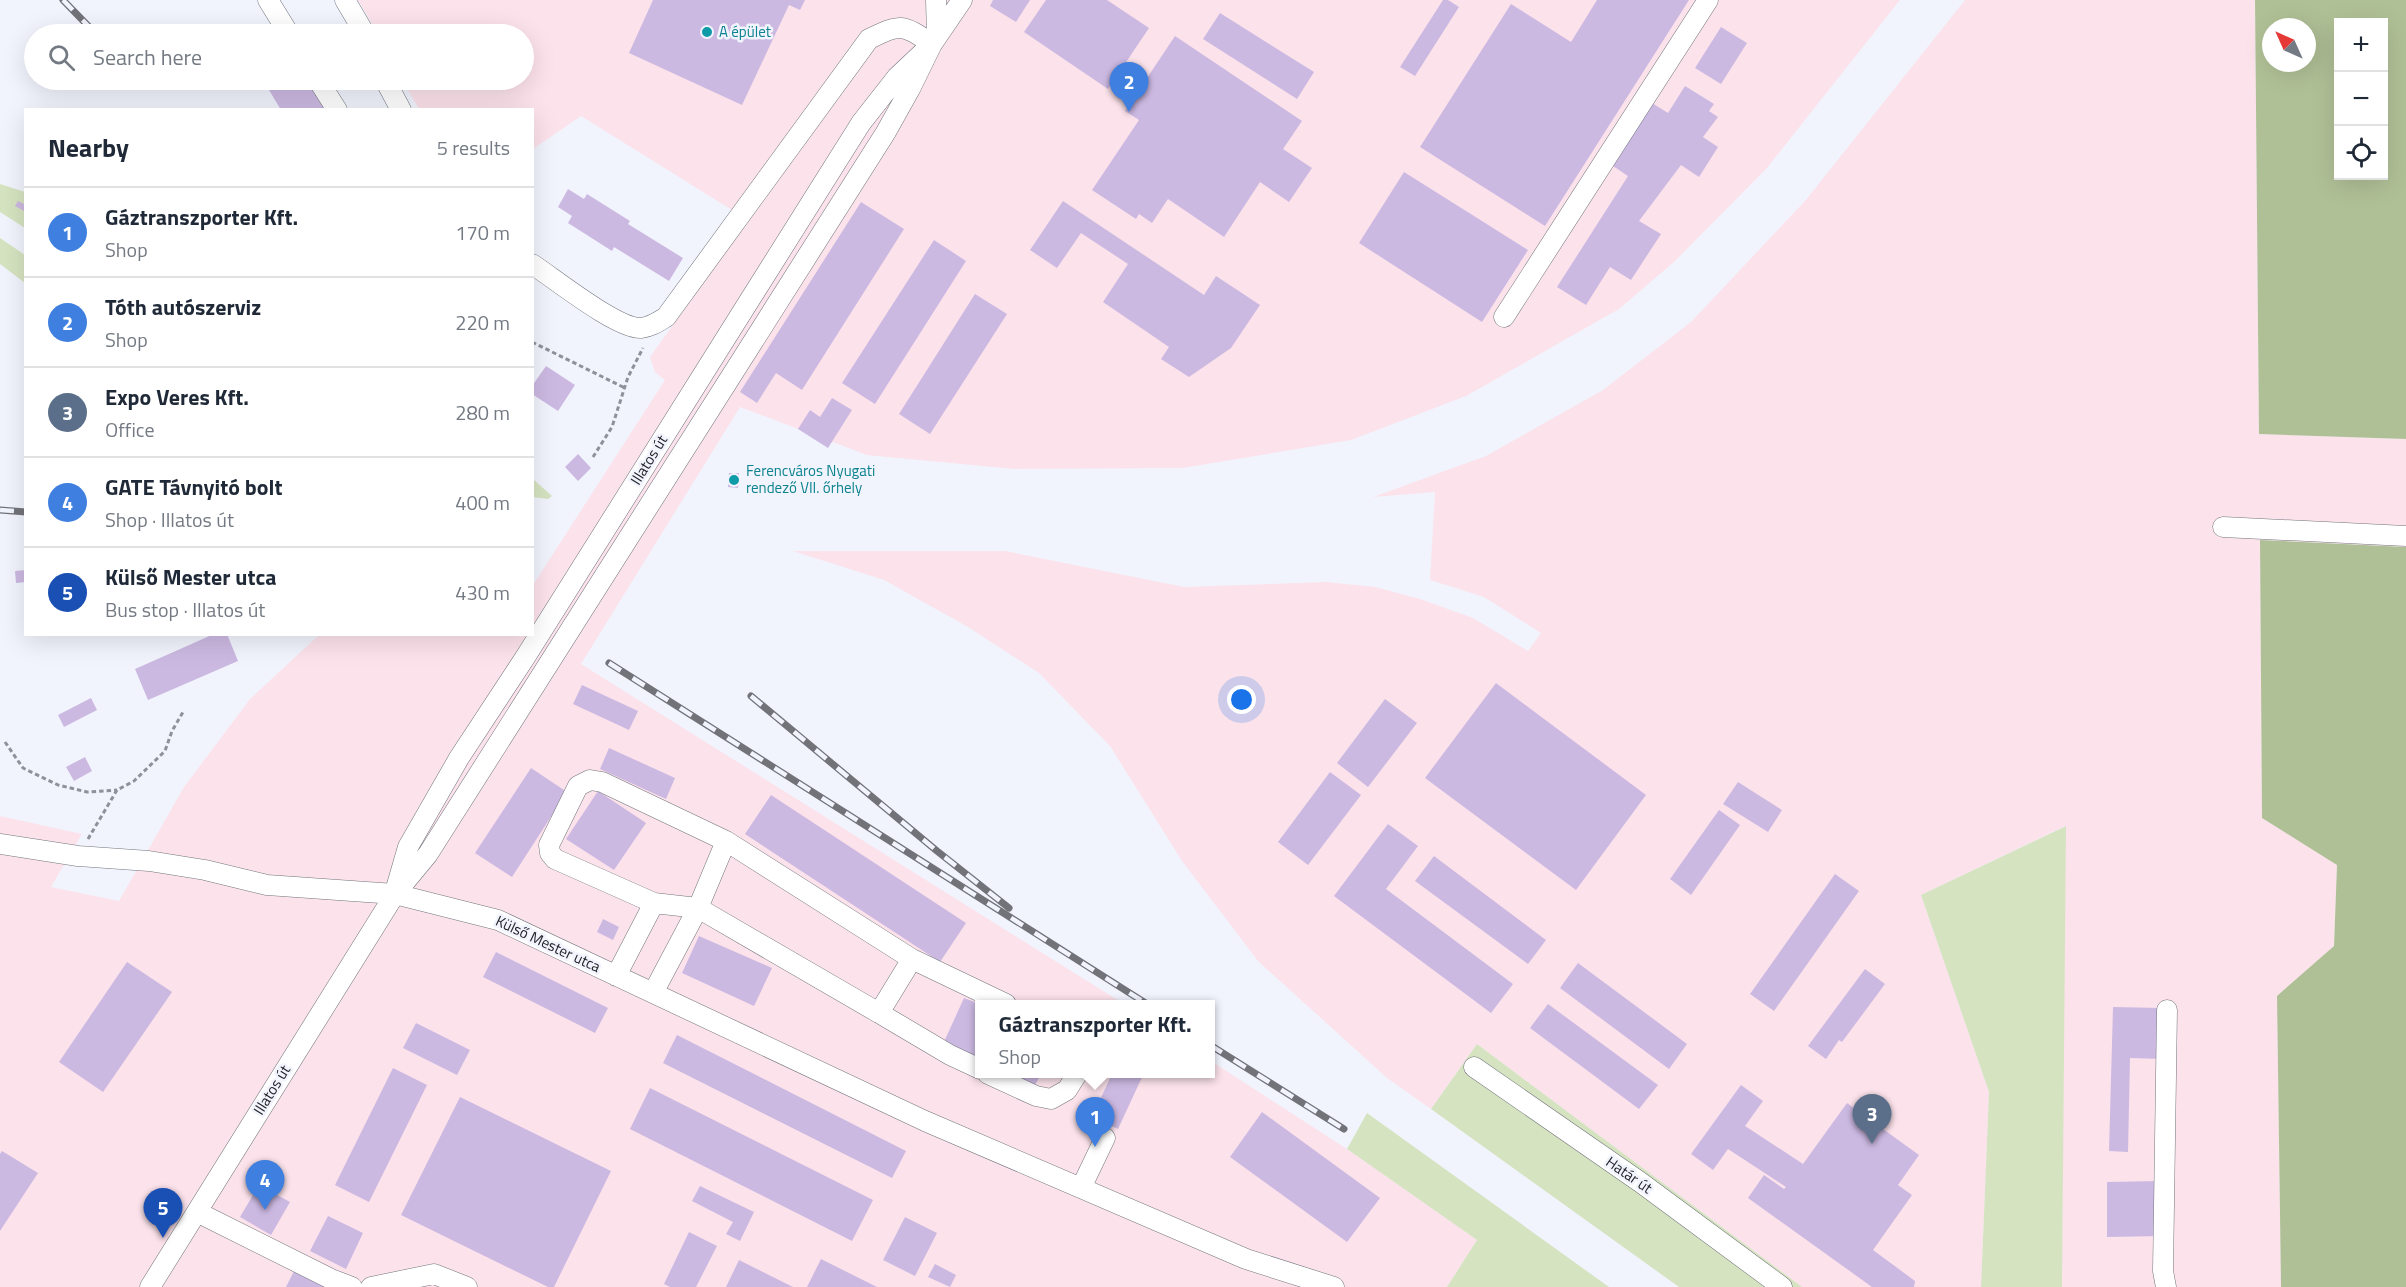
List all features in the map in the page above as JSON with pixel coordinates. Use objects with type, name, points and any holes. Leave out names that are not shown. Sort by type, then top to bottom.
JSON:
[{"type":"street","points":[[345,0],[359,24]]},
{"type":"street","points":[[534,265],[621,324],[640,328],[656,324],[666,317],[869,39],[893,27],[909,28],[934,40],[936,0]]},
{"type":"street","name":"Illatos út","points":[[150,1287],[395,894],[428,854],[879,141],[910,89],[934,40],[962,0]]},
{"type":"street","points":[[1504,317],[1708,0]]},
{"type":"street","points":[[273,2],[284,24]]},
{"type":"street","points":[[324,90],[336,108]]},
{"type":"street","points":[[391,90],[400,108]]},
{"type":"street","points":[[2223,527],[2406,536]]},
{"type":"street","points":[[975,1067],[950,1055],[698,908],[654,903],[555,859],[550,853],[549,845],[578,786],[590,780],[602,782],[726,841],[912,959],[996,1000]]},
{"type":"street","points":[[653,993],[698,908],[726,841]]},
{"type":"street","name":"Külső Mester utca","points":[[0,844],[78,856],[160,863],[205,870],[267,885],[395,894],[498,920],[925,1121],[1246,1259],[1334,1287]]},
{"type":"street","points":[[616,976],[654,903]]},
{"type":"street","points":[[879,1013],[912,959]]},
{"type":"street","points":[[2166,1287],[2163,1271],[2167,1010]]},
{"type":"street","name":"Határ út","points":[[1474,1067],[1640,1182],[1782,1287]]},
{"type":"street","points":[[997,1078],[1036,1096],[1052,1099],[1067,1090],[1074,1078]]},
{"type":"street","points":[[1081,1188],[1105,1138]]},
{"type":"street","points":[[197,1212],[331,1279],[352,1287]]},
{"type":"street","points":[[371,1287],[434,1274],[467,1287]]},
{"type":"path","points":[[593,457],[612,427],[625,388],[656,324]]},
{"type":"path","points":[[534,343],[625,388]]},
{"type":"path","points":[[5,742],[23,768],[58,785],[87,792],[117,790],[134,781],[165,751],[172,731],[183,712]]},
{"type":"path","points":[[78,856],[117,790]]},
{"type":"shaded area","points":[[358,0],[1900,0],[1767,168],[1674,262],[1619,309],[1466,396],[1351,440],[1183,468],[1014,469],[867,455],[740,407],[581,664],[1118,1000],[975,1000],[975,1078],[1215,1078],[1215,1064],[1347,1149],[1477,1240],[1447,1287],[0,1287],[0,816],[82,834],[51,887],[119,901],[184,787],[250,699],[318,636],[534,636],[534,583],[665,380],[655,372],[650,357],[748,220],[581,116],[534,148],[534,108],[418,108],[408,90],[534,90],[534,24],[372,24]]},
{"type":"shaded area","points":[[1965,0],[2255,0],[2259,434],[2406,439],[2406,547],[2260,540],[2262,818],[2337,864],[2334,946],[2277,997],[2281,1287],[2062,1287],[2065,826],[1921,895],[1989,1092],[1981,1287],[1802,1287],[1477,1044],[1431,1109],[1387,1078],[1258,961],[1182,861],[1110,746],[1039,673],[968,627],[884,580],[793,551],[1005,551],[1184,587],[1326,582],[1375,587],[1420,599],[1473,618],[1528,651],[1541,633],[1484,597],[1430,580],[1435,492],[1373,497],[1486,456],[1603,390],[1691,322],[1805,201]]},
{"type":"green space","points":[[2255,0],[2406,0],[2406,439],[2259,434]]},
{"type":"green space","points":[[0,184],[24,192],[24,227],[0,212]]},
{"type":"green space","points":[[0,238],[24,254],[24,282],[0,264]]},
{"type":"green space","points":[[534,480],[552,496],[548,499],[534,497]]},
{"type":"green space","points":[[2260,540],[2406,547],[2406,1287],[2281,1287],[2277,996],[2334,946],[2337,865],[2262,818]]},
{"type":"green space","points":[[2066,826],[2062,1287],[1981,1287],[1989,1092],[1921,895]]},
{"type":"green space","points":[[1477,1044],[1802,1287],[1679,1287],[1431,1109]]},
{"type":"green space","points":[[1367,1113],[1609,1287],[1447,1287],[1477,1240],[1347,1149]]},
{"type":"building","name":"A épület","points":[[653,0],[805,0],[800,10],[789,5],[742,105],[629,53]]},
{"type":"building","points":[[993,0],[1030,0],[1016,22],[990,6]]},
{"type":"building","points":[[1046,0],[1107,0],[1149,28],[1108,89],[1024,32]]},
{"type":"building","points":[[1443,0],[1448,0],[1459,7],[1415,76],[1400,67]]},
{"type":"building","points":[[1597,0],[1689,0],[1545,226],[1420,147],[1511,4],[1571,42]]},
{"type":"building","points":[[1220,13],[1314,72],[1297,99],[1203,39]]},
{"type":"building","points":[[1721,27],[1747,43],[1721,84],[1695,68]]},
{"type":"building","points":[[1175,36],[1302,121],[1283,149],[1312,168],[1289,202],[1260,182],[1224,237],[1168,199],[1152,223],[1139,214],[1136,219],[1092,190],[1139,120],[1125,111]]},
{"type":"building","points":[[1685,86],[1714,104],[1709,111],[1718,117],[1703,137],[1718,147],[1699,177],[1681,165],[1639,221],[1661,234],[1631,280],[1610,267],[1586,305],[1557,287],[1628,176],[1613,166],[1652,103],[1668,113]]},
{"type":"building","points":[[269,90],[316,90],[324,108],[280,108]]},
{"type":"building","points":[[1404,172],[1528,250],[1482,322],[1359,243]]},
{"type":"building","points":[[568,189],[584,199],[587,194],[630,221],[628,224],[683,258],[669,281],[614,247],[612,251],[568,223],[572,216],[558,207]]},
{"type":"building","points":[[18,201],[24,204],[24,211],[15,206]]},
{"type":"building","points":[[1063,201],[1204,295],[1216,276],[1260,305],[1231,348],[1189,377],[1161,359],[1169,347],[1103,302],[1128,264],[1081,233],[1057,268],[1030,250]]},
{"type":"building","points":[[861,202],[904,229],[802,390],[776,373],[757,403],[740,392]]},
{"type":"building","points":[[934,240],[966,261],[875,404],[842,383]]},
{"type":"building","points":[[975,294],[1007,314],[930,434],[899,414]]},
{"type":"building","points":[[546,366],[575,385],[558,411],[534,395],[534,383]]},
{"type":"building","points":[[832,398],[852,410],[828,448],[798,429],[810,410],[820,417]]},
{"type":"building","points":[[578,454],[591,468],[578,481],[565,467]]},
{"type":"building","name":"Ferencváros Nyugati rendező VII. őrhely","points":[[729,473],[739,473],[738,488],[728,487]]},
{"type":"building","points":[[24,570],[24,582],[16,583],[15,571]]},
{"type":"building","points":[[209,636],[228,636],[238,661],[148,700],[135,669]]},
{"type":"building","points":[[1496,683],[1646,795],[1576,890],[1425,778]]},
{"type":"building","points":[[582,685],[638,711],[629,730],[573,704]]},
{"type":"building","points":[[91,698],[97,710],[64,727],[58,715]]},
{"type":"building","points":[[1385,699],[1417,723],[1368,787],[1337,763]]},
{"type":"building","points":[[609,748],[675,778],[666,799],[600,769]]},
{"type":"building","points":[[85,757],[92,771],[74,781],[66,767]]},
{"type":"building","points":[[531,768],[567,792],[512,877],[475,853]]},
{"type":"building","points":[[1330,772],[1361,795],[1308,865],[1278,842]]},
{"type":"building","points":[[1738,782],[1782,810],[1768,832],[1723,804]]},
{"type":"building","points":[[598,791],[646,823],[614,870],[566,839]]},
{"type":"building","points":[[771,795],[966,923],[940,962],[745,834]]},
{"type":"building","points":[[1719,810],[1740,825],[1691,895],[1670,879]]},
{"type":"building","points":[[1388,824],[1418,846],[1386,889],[1513,984],[1491,1013],[1334,896]]},
{"type":"building","points":[[1434,856],[1546,940],[1528,964],[1415,881]]},
{"type":"building","points":[[1835,874],[1859,891],[1774,1011],[1750,994]]},
{"type":"building","points":[[603,919],[619,927],[613,940],[597,932]]},
{"type":"building","points":[[699,936],[772,968],[754,1006],[682,973]]},
{"type":"building","points":[[496,952],[608,1008],[595,1033],[483,977]]},
{"type":"building","points":[[127,962],[172,992],[103,1092],[59,1062]]},
{"type":"building","points":[[1578,963],[1687,1044],[1669,1069],[1560,988]]},
{"type":"building","points":[[1865,969],[1885,984],[1842,1042],[1839,1040],[1826,1059],[1808,1046]]},
{"type":"building","points":[[964,998],[975,1002],[975,1058],[943,1044]]},
{"type":"building","points":[[1548,1004],[1658,1085],[1639,1109],[1530,1028]]},
{"type":"building","points":[[2113,1007],[2163,1008],[2162,1059],[2130,1058],[2128,1152],[2109,1151]]},
{"type":"building","points":[[416,1023],[470,1050],[457,1075],[403,1048]]},
{"type":"building","points":[[677,1035],[906,1151],[892,1178],[663,1063]]},
{"type":"building","points":[[393,1068],[427,1085],[369,1202],[335,1185]]},
{"type":"building","points":[[1018,1078],[1039,1078],[1035,1085]]},
{"type":"building","points":[[1110,1078],[1142,1078],[1118,1129],[1092,1117]]},
{"type":"building","points":[[1741,1085],[1763,1101],[1745,1126],[1803,1164],[1847,1103],[1919,1155],[1898,1185],[1912,1195],[1873,1250],[1915,1281],[1914,1287],[1872,1287],[1748,1198],[1764,1175],[1784,1189],[1786,1187],[1728,1149],[1713,1170],[1691,1154]]},
{"type":"building","points":[[650,1088],[873,1200],[852,1241],[630,1129]]},
{"type":"building","points":[[460,1097],[611,1171],[554,1287],[548,1287],[401,1215]]},
{"type":"building","points":[[1262,1112],[1380,1198],[1347,1242],[1230,1157]]},
{"type":"building","points":[[2,1151],[38,1173],[0,1231],[0,1154]]},
{"type":"building","points":[[2160,1181],[2161,1236],[2107,1237],[2107,1182]]},
{"type":"building","points":[[259,1185],[290,1202],[271,1235],[240,1217]]},
{"type":"building","points":[[700,1186],[754,1212],[740,1241],[726,1234],[733,1222],[692,1201]]},
{"type":"building","points":[[328,1216],[363,1233],[346,1269],[310,1251]]},
{"type":"building","points":[[905,1217],[937,1233],[915,1276],[883,1260]]},
{"type":"building","points":[[689,1232],[717,1246],[696,1287],[670,1287],[664,1284]]},
{"type":"building","points":[[821,1259],[877,1287],[807,1287]]},
{"type":"building","points":[[739,1260],[793,1287],[726,1287]]},
{"type":"building","points":[[935,1264],[956,1275],[950,1287],[928,1277]]},
{"type":"building","points":[[296,1267],[325,1287],[286,1287]]},
{"type":"railway","points":[[63,0],[86,24]]},
{"type":"railway","points":[[0,510],[24,512]]},
{"type":"railway","points":[[609,663],[1141,1000]]},
{"type":"railway","points":[[751,696],[1009,908]]},
{"type":"railway","points":[[1215,1048],[1344,1129]]},
{"type":"place","name":"A épület","points":[[707,32]]},
{"type":"place","name":"Tóth autószerviz","points":[[1129,112]]},
{"type":"place","name":"Ferencváros Nyugati rendező VII. őrhely","points":[[734,480]]},
{"type":"place","name":"Expo Veres Kft.","points":[[1872,1144]]},
{"type":"place","name":"Gáztranszporter Kft.","points":[[1095,1147]]},
{"type":"place","name":"GATE Távnyitó bolt","points":[[265,1210]]},
{"type":"place","name":"Külső Mester utca","points":[[163,1238]]}]
